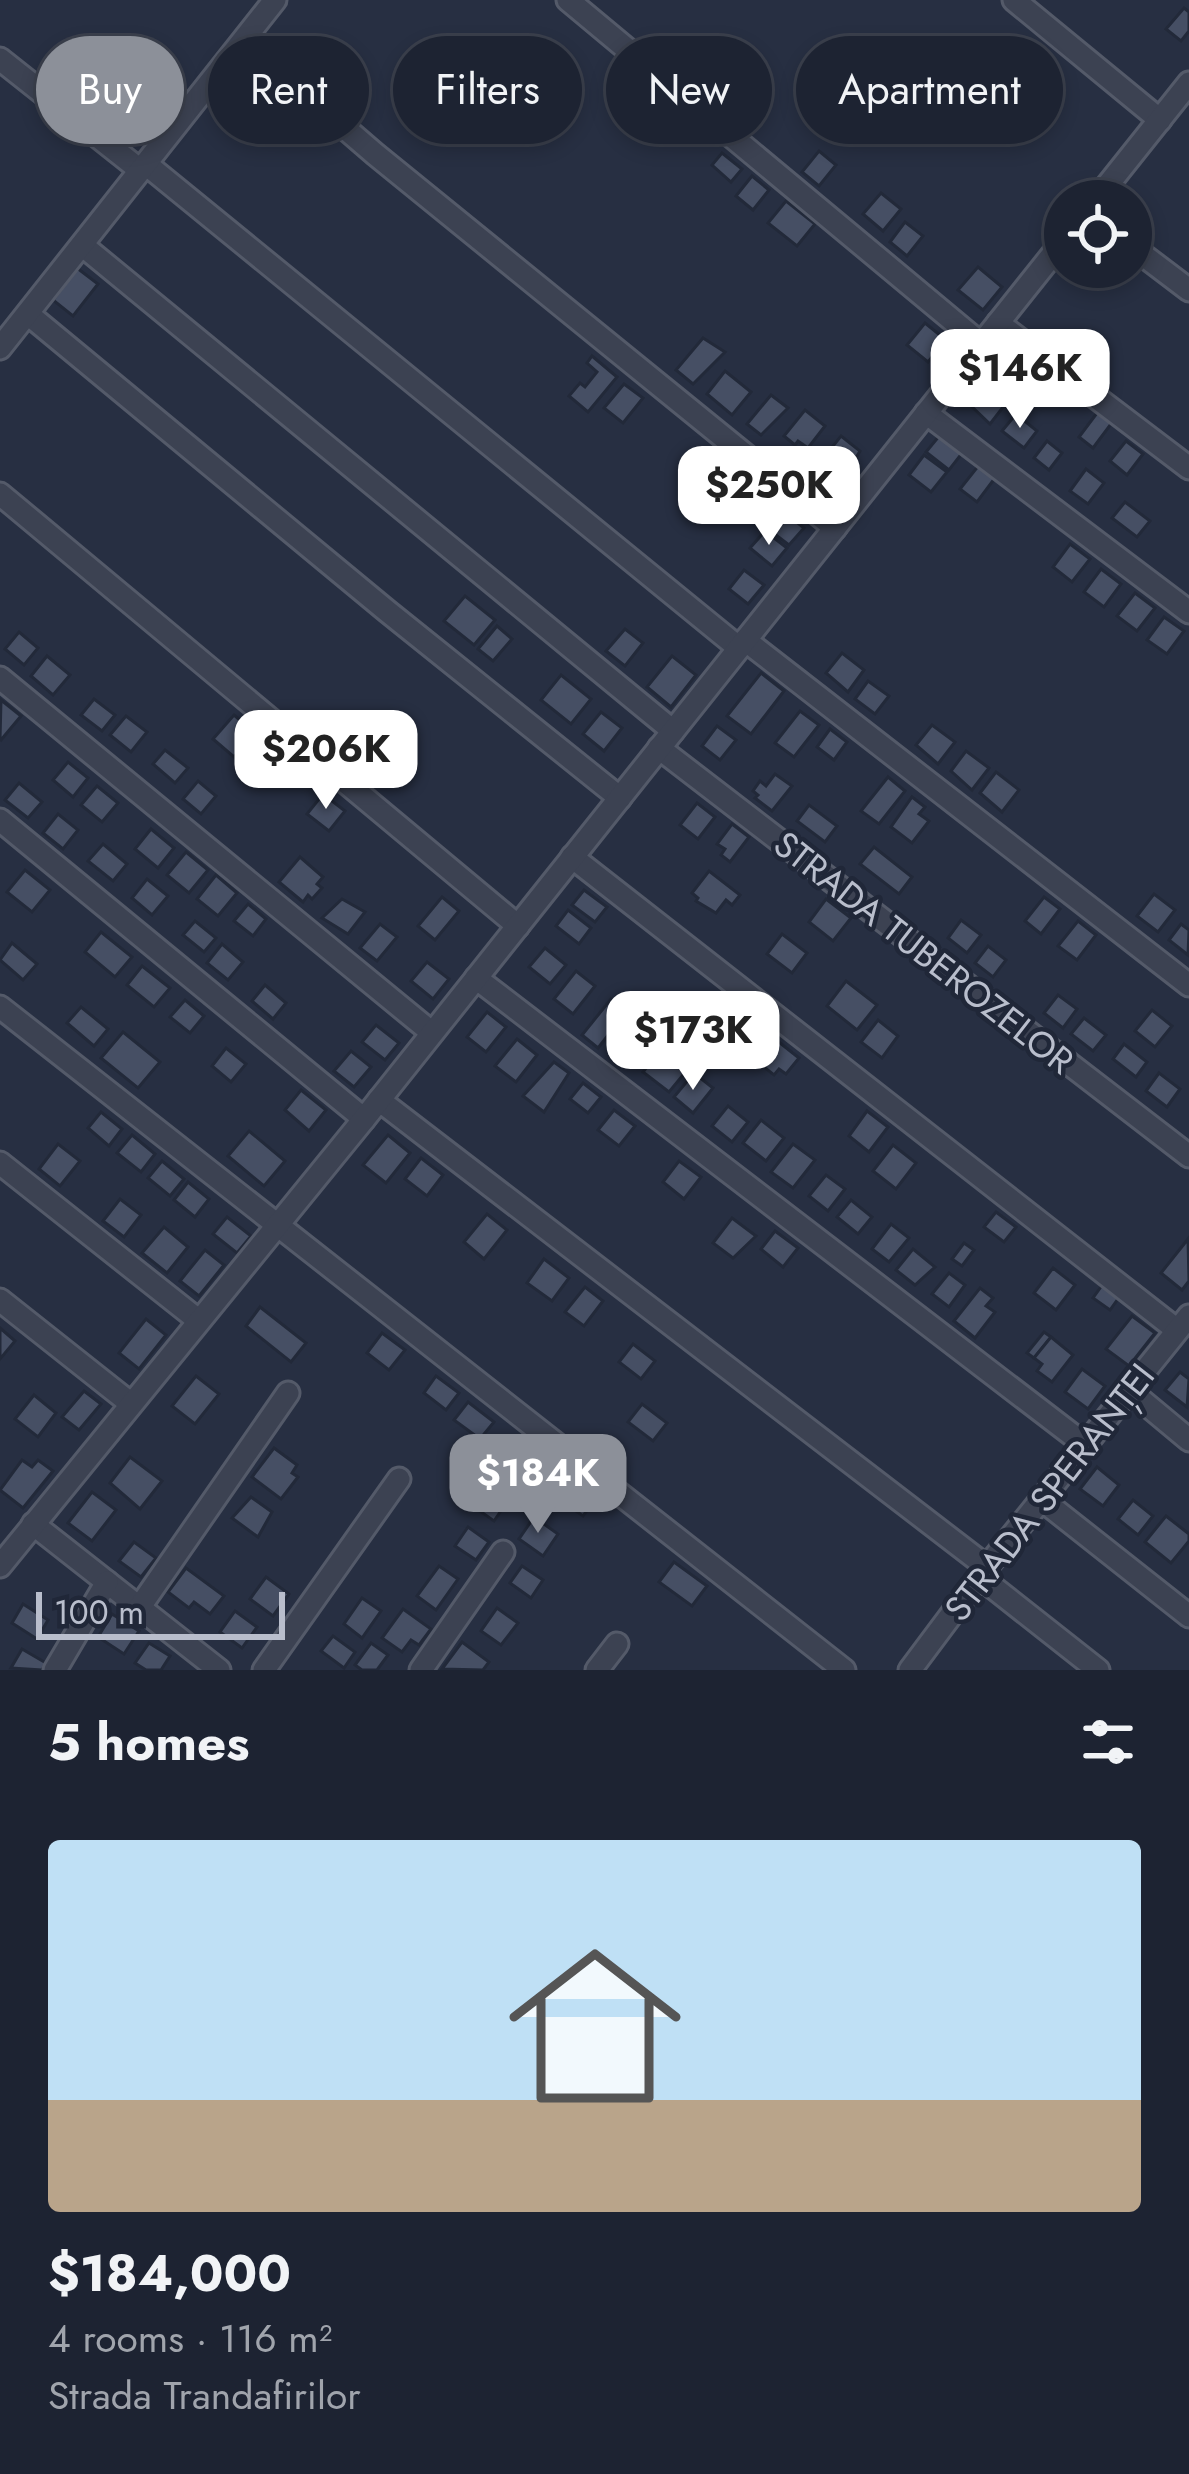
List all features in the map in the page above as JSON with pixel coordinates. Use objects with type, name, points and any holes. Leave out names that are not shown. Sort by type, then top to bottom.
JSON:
[{"type":"street","points":[[248,36],[275,0]]},
{"type":"street","points":[[568,0],[981,344]]},
{"type":"street","points":[[1014,0],[1160,120]]},
{"type":"street","points":[[0,59],[143,167],[742,645],[1189,985]]},
{"type":"street","points":[[0,348],[208,86]]},
{"type":"street","points":[[1112,180],[1185,96]]},
{"type":"street","points":[[363,144],[835,528]]},
{"type":"street","name":"STRADA TUBEROZELOR","points":[[82,245],[666,740],[1189,1156]]},
{"type":"street","points":[[1152,262],[1189,290]]},
{"type":"street","points":[[5,1550],[33,1525],[364,1119],[1044,265]]},
{"type":"street","points":[[28,314],[620,798]]},
{"type":"street","points":[[998,323],[1189,468]]},
{"type":"street","points":[[926,413],[1189,612]]},
{"type":"street","points":[[0,494],[518,926]]},
{"type":"street","points":[[0,678],[431,1032]]},
{"type":"street","points":[[0,820],[364,1119]]},
{"type":"street","points":[[572,857],[1183,1323]]},
{"type":"street","points":[[476,978],[1084,1444]]},
{"type":"street","points":[[0,1007],[844,1670]]},
{"type":"street","points":[[379,1100],[983,1572],[1098,1670]]},
{"type":"street","points":[[0,1162],[199,1321]]},
{"type":"street","points":[[0,1300],[130,1403]]},
{"type":"street","name":"STRADA SPERANȚEI","points":[[910,1670],[1183,1323]]},
{"type":"street","points":[[1129,1390],[1189,1440]]},
{"type":"street","points":[[140,1607],[288,1393]]},
{"type":"street","points":[[264,1670],[399,1478]]},
{"type":"street","points":[[1041,1499],[1189,1616]]},
{"type":"street","points":[[33,1525],[140,1607],[193,1662],[219,1670]]},
{"type":"street","points":[[421,1670],[503,1552]]},
{"type":"street","points":[[55,1670],[107,1582]]},
{"type":"street","points":[[597,1670],[616,1644]]},
{"type":"building","points":[[1184,8],[1189,12],[1189,31],[1181,41],[1166,29]]},
{"type":"building","points":[[819,151],[836,165],[819,186],[802,172]]},
{"type":"building","points":[[722,153],[742,169],[731,182],[712,165]]},
{"type":"building","points":[[752,176],[769,190],[753,210],[736,196]]},
{"type":"building","points":[[881,193],[901,209],[883,231],[863,214]]},
{"type":"building","points":[[786,201],[815,224],[797,246],[768,223]]},
{"type":"building","points":[[905,222],[923,236],[907,256],[890,242]]},
{"type":"building","points":[[978,267],[1002,287],[983,310],[958,290]]},
{"type":"building","points":[[77,268],[98,284],[73,316],[53,300]]},
{"type":"building","points":[[925,323],[946,340],[928,362],[907,345]]},
{"type":"building","points":[[703,338],[725,352],[693,384],[676,370]]},
{"type":"building","points":[[1016,353],[1035,367],[1017,389],[999,375]]},
{"type":"building","points":[[592,356],[617,377],[588,412],[569,396],[597,372],[587,363]]},
{"type":"building","points":[[725,371],[751,392],[732,415],[707,394]]},
{"type":"building","points":[[1034,374],[1046,383],[1032,402],[1019,393]]},
{"type":"building","points":[[980,382],[1007,402],[990,424],[966,401]]},
{"type":"building","points":[[624,384],[643,398],[623,423],[604,408]]},
{"type":"building","points":[[771,395],[788,408],[761,435],[747,424]]},
{"type":"building","points":[[1100,409],[1114,420],[1093,448],[1079,437]]},
{"type":"building","points":[[805,410],[825,426],[808,448],[784,436]]},
{"type":"building","points":[[1016,414],[1037,431],[1024,448],[1002,431]]},
{"type":"building","points":[[940,435],[963,452],[949,470],[926,452]]},
{"type":"building","points":[[841,436],[860,451],[847,473],[825,456]]},
{"type":"building","points":[[1047,441],[1062,453],[1049,470],[1034,458]]},
{"type":"building","points":[[1126,441],[1143,454],[1127,475],[1110,461]]},
{"type":"building","points":[[792,450],[804,460],[791,476],[779,466]]},
{"type":"building","points":[[924,455],[947,472],[931,492],[909,475]]},
{"type":"building","points":[[824,457],[846,475],[827,493],[808,477]]},
{"type":"building","points":[[979,465],[995,478],[977,502],[960,489]]},
{"type":"building","points":[[1086,469],[1104,483],[1088,504],[1070,491]]},
{"type":"building","points":[[757,489],[773,501],[760,517],[744,505]]},
{"type":"building","points":[[1125,502],[1150,521],[1137,537],[1112,518]]},
{"type":"building","points":[[783,511],[804,528],[789,545],[768,529]]},
{"type":"building","points":[[765,531],[787,548],[772,566],[750,548]]},
{"type":"building","points":[[1070,544],[1090,559],[1072,582],[1053,567]]},
{"type":"building","points":[[1101,569],[1121,584],[1104,607],[1084,592]]},
{"type":"building","points":[[744,570],[764,585],[748,604],[729,589]]},
{"type":"building","points":[[1135,593],[1155,608],[1137,631],[1117,616]]},
{"type":"building","points":[[465,596],[495,620],[474,645],[444,621]]},
{"type":"building","points":[[1164,617],[1184,631],[1167,654],[1147,640]]},
{"type":"building","points":[[497,626],[512,639],[493,661],[478,649]]},
{"type":"building","points":[[625,629],[643,643],[625,666],[606,651]]},
{"type":"building","points":[[19,632],[38,648],[24,665],[5,649]]},
{"type":"building","points":[[842,653],[864,670],[848,692],[826,673]]},
{"type":"building","points":[[47,656],[70,675],[53,695],[31,676]]},
{"type":"building","points":[[672,656],[696,675],[671,707],[647,687]]},
{"type":"building","points":[[761,673],[784,691],[751,734],[727,716]]},
{"type":"building","points":[[561,675],[591,699],[571,724],[541,700]]},
{"type":"building","points":[[868,681],[889,696],[875,714],[855,699]]},
{"type":"building","points":[[94,699],[115,715],[102,731],[81,715]]},
{"type":"building","points":[[1,700],[21,716],[1,740],[0,739]]},
{"type":"building","points":[[800,711],[819,725],[794,757],[775,743]]},
{"type":"building","points":[[601,712],[622,728],[604,751],[583,734]]},
{"type":"building","points":[[234,715],[255,733],[234,757],[213,739]]},
{"type":"building","points":[[126,716],[147,732],[131,752],[110,735]]},
{"type":"building","points":[[932,725],[955,742],[938,764],[916,745]]},
{"type":"building","points":[[717,726],[736,740],[720,760],[702,746]]},
{"type":"building","points":[[830,729],[847,742],[834,760],[817,747]]},
{"type":"building","points":[[165,750],[188,768],[175,783],[153,764]]},
{"type":"building","points":[[966,751],[989,768],[972,790],[951,771]]},
{"type":"building","points":[[68,762],[88,778],[73,797],[53,780]]},
{"type":"building","points":[[996,772],[1019,790],[1002,812],[980,793]]},
{"type":"building","points":[[775,774],[792,786],[772,811],[753,791],[760,781],[766,786]]},
{"type":"building","points":[[888,777],[905,791],[879,824],[861,811]]},
{"type":"building","points":[[198,781],[216,796],[201,814],[183,799]]},
{"type":"building","points":[[19,783],[42,802],[28,818],[5,800]]},
{"type":"building","points":[[97,786],[118,803],[102,822],[81,805]]},
{"type":"building","points":[[323,794],[345,811],[329,831],[307,814]]},
{"type":"building","points":[[912,797],[925,807],[919,814],[929,821],[912,843],[891,827]]},
{"type":"building","points":[[697,803],[715,817],[698,839],[680,825]]},
{"type":"building","points":[[809,805],[837,826],[825,842],[797,821]]},
{"type":"building","points":[[58,814],[78,830],[63,849],[43,833]]},
{"type":"building","points":[[732,824],[749,837],[730,862],[717,844]]},
{"type":"building","points":[[151,829],[174,848],[158,868],[135,849]]},
{"type":"building","points":[[103,844],[127,864],[113,881],[88,861]]},
{"type":"building","points":[[874,847],[912,877],[899,894],[860,864]]},
{"type":"building","points":[[186,852],[208,870],[189,893],[167,875]]},
{"type":"building","points":[[300,857],[323,877],[317,884],[322,888],[303,902],[279,882]]},
{"type":"building","points":[[25,870],[50,890],[32,912],[7,892]]},
{"type":"building","points":[[709,871],[740,895],[732,905],[726,900],[716,913],[692,893]]},
{"type":"building","points":[[216,875],[237,893],[218,916],[197,899]]},
{"type":"building","points":[[147,879],[168,896],[152,915],[132,898]]},
{"type":"building","points":[[584,890],[607,907],[595,922],[572,905]]},
{"type":"building","points":[[1154,894],[1175,910],[1158,932],[1137,916]]},
{"type":"building","points":[[442,897],[459,911],[435,940],[418,926]]},
{"type":"building","points":[[1044,897],[1060,909],[1041,934],[1025,921]]},
{"type":"building","points":[[342,899],[365,912],[348,934],[322,918]]},
{"type":"building","points":[[826,899],[851,918],[833,941],[809,922]]},
{"type":"building","points":[[248,904],[266,919],[253,936],[234,921]]},
{"type":"building","points":[[568,910],[591,928],[579,944],[556,926]]},
{"type":"building","points":[[961,920],[981,935],[967,953],[948,938]]},
{"type":"building","points":[[195,921],[216,938],[204,952],[183,935]]},
{"type":"building","points":[[1078,921],[1096,935],[1077,960],[1058,946]]},
{"type":"building","points":[[380,924],[397,937],[377,961],[360,948]]},
{"type":"building","points":[[1181,924],[1189,930],[1188,955],[1169,940]]},
{"type":"building","points":[[101,932],[132,957],[115,977],[85,952]]},
{"type":"building","points":[[782,934],[807,953],[792,973],[767,954]]},
{"type":"building","points":[[12,943],[37,964],[23,980],[0,960]]},
{"type":"building","points":[[222,944],[243,962],[228,980],[207,963]]},
{"type":"building","points":[[988,946],[1006,960],[993,977],[975,963]]},
{"type":"building","points":[[545,948],[566,965],[550,984],[529,967]]},
{"type":"building","points":[[427,962],[449,979],[433,999],[411,981]]},
{"type":"building","points":[[142,966],[170,988],[154,1007],[127,985]]},
{"type":"building","points":[[576,971],[595,986],[573,1014],[554,999]]},
{"type":"building","points":[[846,981],[877,1005],[857,1030],[827,1006]]},
{"type":"building","points":[[265,985],[286,1003],[273,1019],[252,1001]]},
{"type":"building","points":[[1058,995],[1077,1009],[1063,1028],[1044,1013]]},
{"type":"building","points":[[611,999],[627,1011],[598,1048],[582,1035]]},
{"type":"building","points":[[185,1000],[204,1016],[190,1033],[170,1017]]},
{"type":"building","points":[[81,1007],[108,1029],[94,1046],[67,1023]]},
{"type":"building","points":[[1152,1010],[1172,1026],[1155,1047],[1135,1031]]},
{"type":"building","points":[[487,1012],[506,1027],[486,1052],[467,1037]]},
{"type":"building","points":[[748,1017],[768,1034],[755,1050],[752,1047],[746,1053],[730,1039]]},
{"type":"building","points":[[1084,1018],[1106,1035],[1093,1051],[1071,1034]]},
{"type":"building","points":[[878,1020],[898,1036],[882,1058],[861,1042]]},
{"type":"building","points":[[376,1025],[399,1043],[385,1060],[362,1042]]},
{"type":"building","points":[[123,1032],[160,1062],[138,1088],[101,1058]]},
{"type":"building","points":[[517,1039],[537,1055],[516,1082],[495,1066]]},
{"type":"building","points":[[775,1039],[799,1058],[786,1074],[779,1069],[774,1075],[759,1063]]},
{"type":"building","points":[[1124,1044],[1147,1062],[1136,1077],[1113,1059]]},
{"type":"building","points":[[226,1048],[246,1064],[231,1082],[212,1066]]},
{"type":"building","points":[[351,1051],[371,1067],[354,1087],[334,1071]]},
{"type":"building","points":[[658,1053],[688,1069],[669,1092],[643,1072]]},
{"type":"building","points":[[554,1062],[569,1073],[544,1112],[523,1096]]},
{"type":"building","points":[[694,1073],[713,1088],[693,1113],[674,1097]]},
{"type":"building","points":[[1159,1073],[1180,1089],[1167,1107],[1146,1091]]},
{"type":"building","points":[[583,1083],[601,1097],[588,1113],[570,1099]]},
{"type":"building","points":[[301,1090],[326,1110],[309,1131],[285,1110]]},
{"type":"building","points":[[728,1106],[748,1122],[732,1142],[712,1126]]},
{"type":"building","points":[[614,1110],[635,1126],[619,1146],[598,1130]]},
{"type":"building","points":[[867,1111],[888,1127],[869,1152],[849,1136]]},
{"type":"building","points":[[101,1112],[122,1129],[109,1146],[88,1128]]},
{"type":"building","points":[[761,1120],[784,1138],[766,1161],[743,1143]]},
{"type":"building","points":[[249,1131],[285,1161],[264,1186],[228,1156]]},
{"type":"building","points":[[132,1135],[155,1154],[141,1172],[117,1153]]},
{"type":"building","points":[[388,1135],[410,1153],[386,1183],[363,1165]]},
{"type":"building","points":[[58,1144],[80,1161],[60,1186],[39,1169]]},
{"type":"building","points":[[793,1144],[815,1160],[793,1188],[771,1172]]},
{"type":"building","points":[[893,1145],[916,1163],[896,1189],[873,1171]]},
{"type":"building","points":[[421,1158],[443,1175],[427,1196],[405,1179]]},
{"type":"building","points":[[162,1161],[184,1179],[170,1196],[148,1178]]},
{"type":"building","points":[[679,1161],[701,1177],[684,1199],[663,1182]]},
{"type":"building","points":[[826,1175],[845,1189],[828,1211],[809,1196]]},
{"type":"building","points":[[188,1182],[209,1199],[195,1217],[174,1200]]},
{"type":"building","points":[[120,1199],[141,1215],[124,1237],[103,1221]]},
{"type":"building","points":[[851,1200],[872,1217],[858,1234],[837,1217]]},
{"type":"building","points":[[996,1212],[1016,1227],[1004,1242],[984,1227]]},
{"type":"building","points":[[487,1214],[507,1230],[484,1259],[464,1242]]},
{"type":"building","points":[[227,1217],[251,1236],[237,1253],[213,1234]]},
{"type":"building","points":[[732,1218],[756,1236],[733,1258],[713,1243]]},
{"type":"building","points":[[891,1224],[909,1238],[889,1262],[872,1249]]},
{"type":"building","points":[[164,1227],[188,1247],[167,1273],[142,1253]]},
{"type":"building","points":[[775,1231],[798,1248],[783,1267],[761,1249]]},
{"type":"building","points":[[1188,1239],[1189,1281],[1182,1290],[1161,1273]]},
{"type":"building","points":[[964,1243],[974,1250],[962,1266],[952,1259]]},
{"type":"building","points":[[913,1249],[935,1267],[915,1285],[896,1270]]},
{"type":"building","points":[[205,1250],[224,1265],[199,1296],[180,1281]]},
{"type":"building","points":[[544,1259],[569,1278],[552,1301],[527,1283]]},
{"type":"building","points":[[1053,1268],[1075,1285],[1056,1310],[1034,1293]]},
{"type":"building","points":[[949,1273],[965,1285],[949,1307],[932,1294]]},
{"type":"building","points":[[1103,1284],[1120,1296],[1110,1310],[1093,1298]]},
{"type":"building","points":[[585,1287],[603,1301],[584,1326],[565,1312]]},
{"type":"building","points":[[980,1288],[993,1298],[986,1306],[995,1312],[975,1338],[954,1321]]},
{"type":"building","points":[[260,1307],[306,1343],[291,1362],[246,1326]]},
{"type":"building","points":[[1132,1316],[1155,1333],[1129,1366],[1106,1349]]},
{"type":"building","points":[[146,1319],[166,1335],[139,1369],[119,1353]]},
{"type":"building","points":[[0,1328],[15,1341],[0,1359]]},
{"type":"building","points":[[1044,1332],[1051,1337],[1034,1358],[1027,1353]]},
{"type":"building","points":[[382,1333],[405,1350],[389,1370],[367,1353]]},
{"type":"building","points":[[1051,1337],[1073,1355],[1052,1382],[1037,1371],[1042,1364],[1034,1358]]},
{"type":"building","points":[[633,1344],[655,1361],[641,1379],[619,1362]]},
{"type":"building","points":[[1082,1369],[1105,1386],[1088,1409],[1065,1392]]},
{"type":"building","points":[[1180,1372],[1189,1379],[1187,1407],[1165,1390]]},
{"type":"building","points":[[196,1376],[219,1394],[195,1424],[172,1406]]},
{"type":"building","points":[[436,1376],[459,1393],[446,1410],[424,1393]]},
{"type":"building","points":[[84,1391],[101,1404],[79,1430],[62,1417]]},
{"type":"building","points":[[34,1395],[56,1413],[38,1437],[15,1419]]},
{"type":"building","points":[[468,1402],[494,1422],[480,1439],[454,1420]]},
{"type":"building","points":[[642,1404],[667,1423],[653,1441],[628,1422]]},
{"type":"building","points":[[274,1448],[297,1465],[292,1473],[298,1477],[281,1499],[252,1477]]},
{"type":"building","points":[[510,1449],[536,1467],[524,1483],[499,1465]]},
{"type":"building","points":[[130,1457],[162,1481],[140,1509],[110,1483]]},
{"type":"building","points":[[22,1460],[32,1467],[38,1460],[53,1471],[23,1508],[0,1490]]},
{"type":"building","points":[[1097,1467],[1119,1485],[1103,1506],[1080,1489]]},
{"type":"building","points":[[576,1482],[597,1497],[583,1516],[562,1501]]},
{"type":"building","points":[[485,1483],[509,1499],[494,1521],[470,1504]]},
{"type":"building","points":[[92,1492],[116,1510],[92,1541],[68,1523]]},
{"type":"building","points":[[251,1497],[272,1512],[258,1537],[232,1518]]},
{"type":"building","points":[[1133,1500],[1153,1516],[1138,1535],[1118,1519]]},
{"type":"building","points":[[1166,1516],[1189,1534],[1189,1541],[1171,1563],[1145,1542]]},
{"type":"building","points":[[534,1517],[558,1534],[543,1556],[519,1539]]},
{"type":"building","points":[[468,1527],[489,1542],[476,1560],[455,1546]]},
{"type":"building","points":[[134,1542],[156,1558],[141,1577],[119,1561]]},
{"type":"building","points":[[674,1562],[707,1586],[692,1606],[659,1582]]},
{"type":"building","points":[[439,1566],[458,1579],[436,1610],[417,1596]]},
{"type":"building","points":[[522,1566],[543,1580],[531,1598],[510,1583]]},
{"type":"building","points":[[186,1568],[224,1596],[210,1614],[194,1602],[189,1608],[168,1592]]},
{"type":"building","points":[[266,1577],[289,1594],[273,1616],[250,1599]]},
{"type":"building","points":[[362,1598],[381,1611],[362,1638],[344,1624]]},
{"type":"building","points":[[23,1604],[48,1620],[37,1639],[12,1623]]},
{"type":"building","points":[[497,1608],[518,1623],[501,1645],[481,1631]]},
{"type":"building","points":[[403,1609],[431,1629],[419,1645],[411,1640],[402,1652],[382,1638]]},
{"type":"building","points":[[235,1611],[257,1627],[242,1648],[220,1632]]},
{"type":"building","points":[[112,1614],[139,1631],[124,1654],[98,1637]]},
{"type":"building","points":[[333,1636],[355,1652],[344,1668],[321,1651]]},
{"type":"building","points":[[462,1642],[489,1662],[483,1670],[442,1669]]},
{"type":"building","points":[[149,1643],[170,1656],[161,1670],[146,1670],[135,1663]]},
{"type":"building","points":[[371,1643],[388,1655],[377,1670],[362,1670],[355,1665]]},
{"type":"building","points":[[22,1649],[46,1663],[42,1670],[11,1668]]}]
